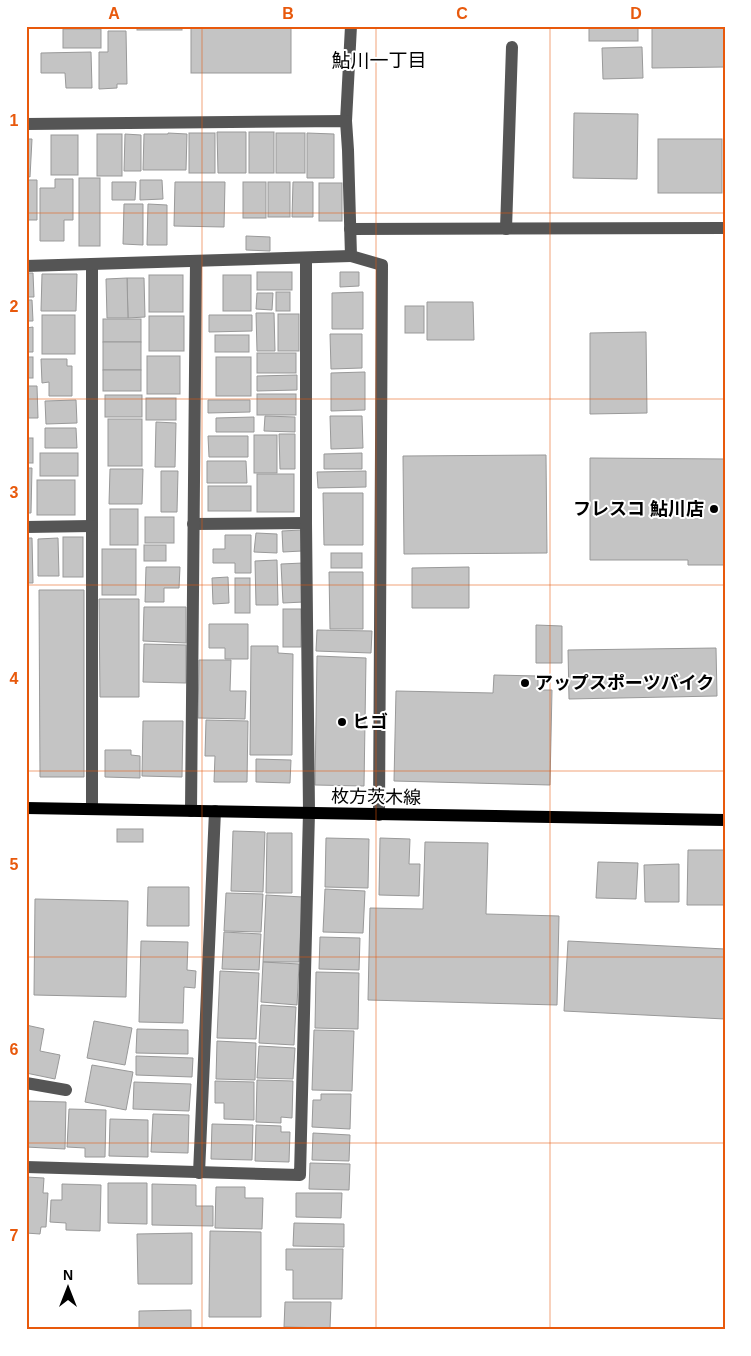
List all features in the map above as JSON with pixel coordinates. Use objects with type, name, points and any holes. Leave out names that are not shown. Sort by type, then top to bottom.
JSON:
[{"type":"main road","name":"枚方茨木線","points":[[26,808],[725,820]]},
{"type":"street","points":[[350,26],[346,120],[351,256]]},
{"type":"street","points":[[506,229],[512,47]]},
{"type":"street","points":[[26,124],[346,120]]},
{"type":"street","points":[[350,229],[725,228]]},
{"type":"street","points":[[26,266],[351,256],[382,265],[379,814]]},
{"type":"street","points":[[26,1168],[300,1175],[309,812],[306,258]]},
{"type":"street","points":[[190,811],[196,261]]},
{"type":"street","points":[[92,264],[92,809]]},
{"type":"street","points":[[193,524],[306,523]]},
{"type":"street","points":[[26,527],[92,526]]},
{"type":"street","points":[[199,1173],[215,811]]},
{"type":"street","points":[[26,1083],[66,1090]]},
{"type":"building","points":[[137,26],[182,26],[182,30],[137,30]]},
{"type":"building","points":[[191,26],[291,26],[291,73],[191,73]]},
{"type":"building","points":[[589,26],[638,26],[638,41],[589,41]]},
{"type":"building","points":[[652,26],[725,26],[725,67],[652,68]]},
{"type":"building","points":[[63,29],[101,29],[101,48],[63,48]]},
{"type":"building","points":[[108,31],[126,31],[127,84],[117,84],[117,88],[99,89],[99,52],[108,52]]},
{"type":"building","points":[[642,47],[643,78],[603,79],[602,48]]},
{"type":"building","points":[[91,52],[92,88],[66,88],[65,73],[41,73],[41,53]]},
{"type":"building","points":[[574,113],[638,114],[637,179],[573,178]]},
{"type":"building","points":[[217,132],[246,132],[246,173],[218,173]]},
{"type":"building","points":[[249,132],[274,132],[274,173],[249,173]]},
{"type":"building","points":[[189,133],[215,133],[215,173],[189,173]]},
{"type":"building","points":[[276,133],[305,133],[305,173],[276,173]]},
{"type":"building","points":[[307,133],[334,134],[334,178],[307,178]]},
{"type":"building","points":[[97,134],[122,134],[122,176],[97,176]]},
{"type":"building","points":[[125,134],[141,135],[141,171],[124,171]]},
{"type":"building","points":[[144,134],[187,134],[186,170],[143,170]]},
{"type":"building","points":[[51,135],[78,135],[78,175],[51,175]]},
{"type":"building","points":[[26,139],[32,139],[30,177],[26,176]]},
{"type":"building","points":[[658,139],[722,139],[722,193],[658,193]]},
{"type":"building","points":[[79,178],[100,178],[100,246],[79,246]]},
{"type":"building","points":[[55,179],[73,179],[73,220],[64,220],[64,241],[40,241],[40,188],[55,188]]},
{"type":"building","points":[[26,180],[37,180],[37,220],[28,220],[28,241],[26,241]]},
{"type":"building","points":[[140,180],[162,180],[163,199],[140,200]]},
{"type":"building","points":[[112,182],[136,182],[135,200],[112,200]]},
{"type":"building","points":[[175,182],[225,182],[224,227],[174,226]]},
{"type":"building","points":[[243,182],[266,182],[266,218],[243,218]]},
{"type":"building","points":[[268,182],[290,182],[290,217],[268,217]]},
{"type":"building","points":[[293,182],[313,182],[313,217],[292,217]]},
{"type":"building","points":[[319,183],[342,183],[342,221],[319,221]]},
{"type":"building","points":[[124,204],[143,204],[143,245],[123,244]]},
{"type":"building","points":[[148,204],[167,205],[167,245],[147,245]]},
{"type":"building","points":[[246,236],[270,237],[270,251],[246,250]]},
{"type":"building","points":[[257,272],[292,272],[292,290],[257,290]]},
{"type":"building","points":[[340,272],[359,272],[359,286],[340,287]]},
{"type":"building","points":[[26,273],[33,273],[34,297],[26,297]]},
{"type":"building","points":[[42,274],[77,274],[76,311],[41,311]]},
{"type":"building","points":[[149,275],[183,275],[183,312],[149,312]]},
{"type":"building","points":[[223,275],[251,275],[251,311],[223,311]]},
{"type":"building","points":[[127,278],[144,278],[145,317],[128,318]]},
{"type":"building","points":[[127,278],[128,318],[107,318],[106,279]]},
{"type":"building","points":[[276,292],[290,292],[290,311],[276,311]]},
{"type":"building","points":[[363,292],[363,329],[332,329],[332,293]]},
{"type":"building","points":[[257,293],[273,293],[272,310],[256,309]]},
{"type":"building","points":[[26,300],[32,300],[33,321],[26,321]]},
{"type":"building","points":[[427,302],[473,302],[474,340],[427,340]]},
{"type":"building","points":[[405,306],[424,306],[424,333],[405,333]]},
{"type":"building","points":[[256,313],[274,313],[275,351],[257,351]]},
{"type":"building","points":[[278,314],[299,314],[299,351],[278,351]]},
{"type":"building","points":[[42,315],[75,315],[75,354],[42,354]]},
{"type":"building","points":[[209,315],[252,315],[252,331],[209,332]]},
{"type":"building","points":[[149,316],[184,316],[184,351],[149,351]]},
{"type":"building","points":[[103,319],[141,319],[141,342],[103,342]]},
{"type":"building","points":[[33,327],[33,352],[26,352],[26,328]]},
{"type":"building","points":[[646,332],[647,413],[590,414],[590,333]]},
{"type":"building","points":[[330,334],[362,334],[362,368],[331,369]]},
{"type":"building","points":[[215,335],[249,335],[249,352],[215,352]]},
{"type":"building","points":[[103,342],[141,342],[141,370],[103,370]]},
{"type":"building","points":[[257,353],[296,353],[296,373],[257,373]]},
{"type":"building","points":[[147,356],[180,356],[180,394],[147,394]]},
{"type":"building","points":[[26,357],[33,357],[33,378],[26,378]]},
{"type":"building","points":[[216,357],[251,357],[251,396],[216,396]]},
{"type":"building","points":[[41,359],[67,359],[67,366],[72,366],[72,396],[49,396],[49,382],[42,383]]},
{"type":"building","points":[[103,370],[141,370],[141,391],[103,391]]},
{"type":"building","points":[[365,372],[365,410],[331,411],[331,373]]},
{"type":"building","points":[[297,375],[297,390],[257,391],[257,376]]},
{"type":"building","points":[[26,386],[37,386],[38,418],[26,418]]},
{"type":"building","points":[[257,394],[296,394],[296,415],[257,415]]},
{"type":"building","points":[[105,395],[142,395],[142,417],[105,417]]},
{"type":"building","points":[[146,398],[176,398],[176,420],[146,420]]},
{"type":"building","points":[[76,400],[77,423],[46,424],[45,401]]},
{"type":"building","points":[[208,400],[250,400],[250,412],[208,413]]},
{"type":"building","points":[[265,416],[295,417],[295,432],[264,431]]},
{"type":"building","points":[[330,416],[362,416],[363,448],[331,449]]},
{"type":"building","points":[[254,417],[254,432],[216,432],[216,418]]},
{"type":"building","points":[[108,419],[142,419],[142,466],[108,466]]},
{"type":"building","points":[[156,422],[176,423],[175,467],[155,467]]},
{"type":"building","points":[[45,428],[76,428],[77,448],[45,448]]},
{"type":"building","points":[[279,434],[295,434],[295,469],[280,469]]},
{"type":"building","points":[[254,435],[277,435],[277,473],[254,473]]},
{"type":"building","points":[[208,436],[248,436],[248,457],[209,457]]},
{"type":"building","points":[[26,438],[33,438],[33,463],[26,463]]},
{"type":"building","points":[[40,453],[78,453],[78,476],[40,476]]},
{"type":"building","points":[[362,453],[362,469],[324,469],[324,454]]},
{"type":"building","points":[[546,455],[547,553],[404,554],[403,456]]},
{"type":"building","points":[[590,458],[725,459],[725,565],[688,565],[688,560],[590,560]]},
{"type":"building","points":[[207,461],[246,461],[247,483],[207,483]]},
{"type":"building","points":[[26,468],[32,468],[31,513],[26,513]]},
{"type":"building","points":[[110,469],[143,469],[142,504],[109,504]]},
{"type":"building","points":[[161,471],[178,471],[177,512],[161,512]]},
{"type":"building","points":[[366,471],[366,487],[318,488],[317,472]]},
{"type":"building","points":[[257,474],[294,474],[294,512],[257,512]]},
{"type":"building","points":[[37,480],[75,480],[75,515],[37,515]]},
{"type":"building","points":[[208,486],[251,486],[251,511],[208,511]]},
{"type":"building","points":[[323,493],[363,493],[363,545],[324,545]]},
{"type":"building","points":[[110,509],[138,509],[138,545],[110,545]]},
{"type":"building","points":[[145,517],[174,517],[174,543],[145,543]]},
{"type":"building","points":[[301,530],[302,551],[283,552],[282,531]]},
{"type":"building","points":[[256,533],[277,534],[277,553],[254,552]]},
{"type":"building","points":[[225,535],[251,535],[251,573],[235,573],[235,563],[213,563],[213,549],[225,549]]},
{"type":"building","points":[[63,537],[83,537],[83,577],[63,577]]},
{"type":"building","points":[[26,538],[32,538],[33,583],[26,583]]},
{"type":"building","points":[[58,538],[59,576],[38,576],[38,539]]},
{"type":"building","points":[[144,545],[166,545],[166,561],[144,561]]},
{"type":"building","points":[[102,549],[136,549],[136,595],[102,595]]},
{"type":"building","points":[[331,553],[362,553],[362,568],[331,568]]},
{"type":"building","points":[[277,560],[278,605],[256,605],[255,561]]},
{"type":"building","points":[[303,563],[304,602],[283,603],[281,564]]},
{"type":"building","points":[[146,567],[180,567],[179,588],[164,588],[164,602],[145,602]]},
{"type":"building","points":[[469,567],[469,608],[412,608],[412,568]]},
{"type":"building","points":[[329,572],[363,572],[363,629],[330,629]]},
{"type":"building","points":[[228,577],[229,603],[213,604],[212,578]]},
{"type":"building","points":[[235,578],[250,578],[250,613],[235,613]]},
{"type":"building","points":[[39,590],[84,590],[84,777],[40,777]]},
{"type":"building","points":[[99,599],[139,599],[139,697],[100,697]]},
{"type":"building","points":[[144,607],[186,607],[186,643],[143,641]]},
{"type":"building","points":[[283,609],[301,609],[301,647],[283,647]]},
{"type":"building","points":[[209,624],[248,624],[248,659],[225,659],[225,648],[209,648]]},
{"type":"building","points":[[536,625],[562,626],[562,663],[536,663]]},
{"type":"building","points":[[317,630],[372,631],[371,653],[316,651]]},
{"type":"building","points":[[144,644],[186,645],[186,683],[143,682]]},
{"type":"building","points":[[251,646],[278,646],[278,653],[293,654],[292,755],[250,755]]},
{"type":"building","points":[[716,648],[717,696],[569,699],[568,650]]},
{"type":"building","points":[[317,656],[366,658],[364,786],[315,785]]},
{"type":"building","points":[[199,660],[231,660],[230,691],[246,691],[245,719],[198,718]]},
{"type":"building","points":[[494,675],[538,676],[538,690],[552,690],[550,785],[394,781],[396,691],[493,693]]},
{"type":"building","points":[[206,720],[248,721],[247,782],[214,782],[215,756],[205,756]]},
{"type":"building","points":[[143,721],[183,721],[182,777],[142,776]]},
{"type":"building","points":[[105,750],[131,750],[131,755],[140,756],[140,778],[105,777]]},
{"type":"building","points":[[256,759],[291,760],[290,783],[256,782]]},
{"type":"building","points":[[117,829],[143,829],[143,842],[117,842]]},
{"type":"building","points":[[233,831],[265,832],[263,892],[231,891]]},
{"type":"building","points":[[267,833],[292,833],[292,893],[266,893]]},
{"type":"building","points":[[326,838],[369,839],[368,888],[325,887]]},
{"type":"building","points":[[380,838],[410,839],[409,864],[420,864],[419,896],[379,895]]},
{"type":"building","points":[[425,842],[488,843],[486,914],[559,916],[557,1005],[368,1000],[370,908],[423,909]]},
{"type":"building","points":[[688,850],[725,850],[725,905],[687,905]]},
{"type":"building","points":[[598,862],[638,863],[636,899],[596,898]]},
{"type":"building","points":[[679,864],[679,902],[645,902],[644,865]]},
{"type":"building","points":[[148,887],[189,887],[189,926],[147,926]]},
{"type":"building","points":[[325,889],[365,891],[363,933],[323,932]]},
{"type":"building","points":[[226,893],[263,894],[261,932],[224,931]]},
{"type":"building","points":[[266,895],[303,897],[299,962],[263,962]]},
{"type":"building","points":[[35,899],[128,901],[126,997],[34,995]]},
{"type":"building","points":[[224,932],[261,934],[259,970],[222,969]]},
{"type":"building","points":[[320,937],[360,938],[359,970],[319,969]]},
{"type":"building","points":[[141,941],[188,942],[187,970],[196,971],[195,988],[184,987],[183,1023],[139,1022]]},
{"type":"building","points":[[568,941],[725,949],[725,1019],[564,1011]]},
{"type":"building","points":[[263,962],[299,964],[297,1005],[261,1002]]},
{"type":"building","points":[[220,971],[259,973],[256,1039],[217,1038]]},
{"type":"building","points":[[316,972],[359,973],[358,1029],[315,1028]]},
{"type":"building","points":[[261,1005],[296,1007],[294,1045],[259,1043]]},
{"type":"building","points":[[94,1021],[132,1028],[125,1065],[87,1058]]},
{"type":"building","points":[[26,1025],[44,1029],[40,1051],[60,1055],[55,1079],[26,1073]]},
{"type":"building","points":[[137,1029],[188,1030],[188,1054],[136,1053]]},
{"type":"building","points":[[314,1030],[354,1031],[352,1091],[312,1090]]},
{"type":"building","points":[[217,1041],[256,1043],[255,1080],[216,1079]]},
{"type":"building","points":[[259,1046],[295,1048],[293,1079],[257,1078]]},
{"type":"building","points":[[136,1056],[193,1058],[192,1077],[136,1075]]},
{"type":"building","points":[[92,1065],[133,1072],[126,1110],[85,1102]]},
{"type":"building","points":[[257,1080],[293,1081],[292,1118],[281,1117],[281,1123],[256,1122]]},
{"type":"building","points":[[215,1081],[254,1082],[254,1120],[224,1119],[224,1103],[215,1103]]},
{"type":"building","points":[[134,1082],[191,1084],[189,1111],[133,1109]]},
{"type":"building","points":[[321,1094],[351,1094],[350,1129],[312,1127],[313,1100],[321,1100]]},
{"type":"building","points":[[26,1101],[66,1102],[65,1149],[26,1147]]},
{"type":"building","points":[[69,1109],[106,1110],[105,1157],[85,1157],[85,1148],[67,1147]]},
{"type":"building","points":[[153,1114],[189,1115],[188,1153],[151,1152]]},
{"type":"building","points":[[110,1119],[148,1120],[148,1157],[109,1156]]},
{"type":"building","points":[[212,1124],[253,1125],[252,1160],[211,1159]]},
{"type":"building","points":[[256,1125],[281,1126],[281,1132],[290,1132],[289,1162],[255,1161]]},
{"type":"building","points":[[313,1133],[350,1135],[349,1161],[312,1160]]},
{"type":"building","points":[[310,1163],[350,1164],[349,1190],[309,1189]]},
{"type":"building","points":[[26,1177],[44,1178],[43,1193],[48,1193],[46,1227],[41,1227],[40,1234],[26,1233]]},
{"type":"building","points":[[108,1183],[147,1183],[147,1224],[108,1223]]},
{"type":"building","points":[[62,1184],[101,1185],[100,1231],[66,1230],[66,1223],[50,1222],[51,1200],[62,1200]]},
{"type":"building","points":[[152,1184],[196,1185],[196,1206],[213,1206],[213,1226],[152,1225]]},
{"type":"building","points":[[216,1187],[245,1187],[245,1198],[263,1198],[262,1229],[215,1228]]},
{"type":"building","points":[[296,1193],[342,1193],[341,1218],[296,1217]]},
{"type":"building","points":[[294,1223],[344,1224],[344,1247],[293,1246]]},
{"type":"building","points":[[210,1231],[261,1232],[261,1317],[209,1317]]},
{"type":"building","points":[[192,1233],[192,1284],[138,1284],[137,1234]]},
{"type":"building","points":[[286,1249],[343,1249],[342,1299],[293,1299],[293,1270],[286,1270]]},
{"type":"building","points":[[285,1302],[331,1302],[330,1328],[284,1327]]},
{"type":"building","points":[[191,1310],[191,1330],[139,1330],[139,1311]]},
{"type":"place","name":"フレスコ 鮎川店","points":[[714,509]]},
{"type":"place","name":"アップスポーツバイク","points":[[525,683]]},
{"type":"place","name":"ヒゴ","points":[[342,722]]},
{"type":"district","name":"鮎川一丁目","points":[[379,60]]}]
